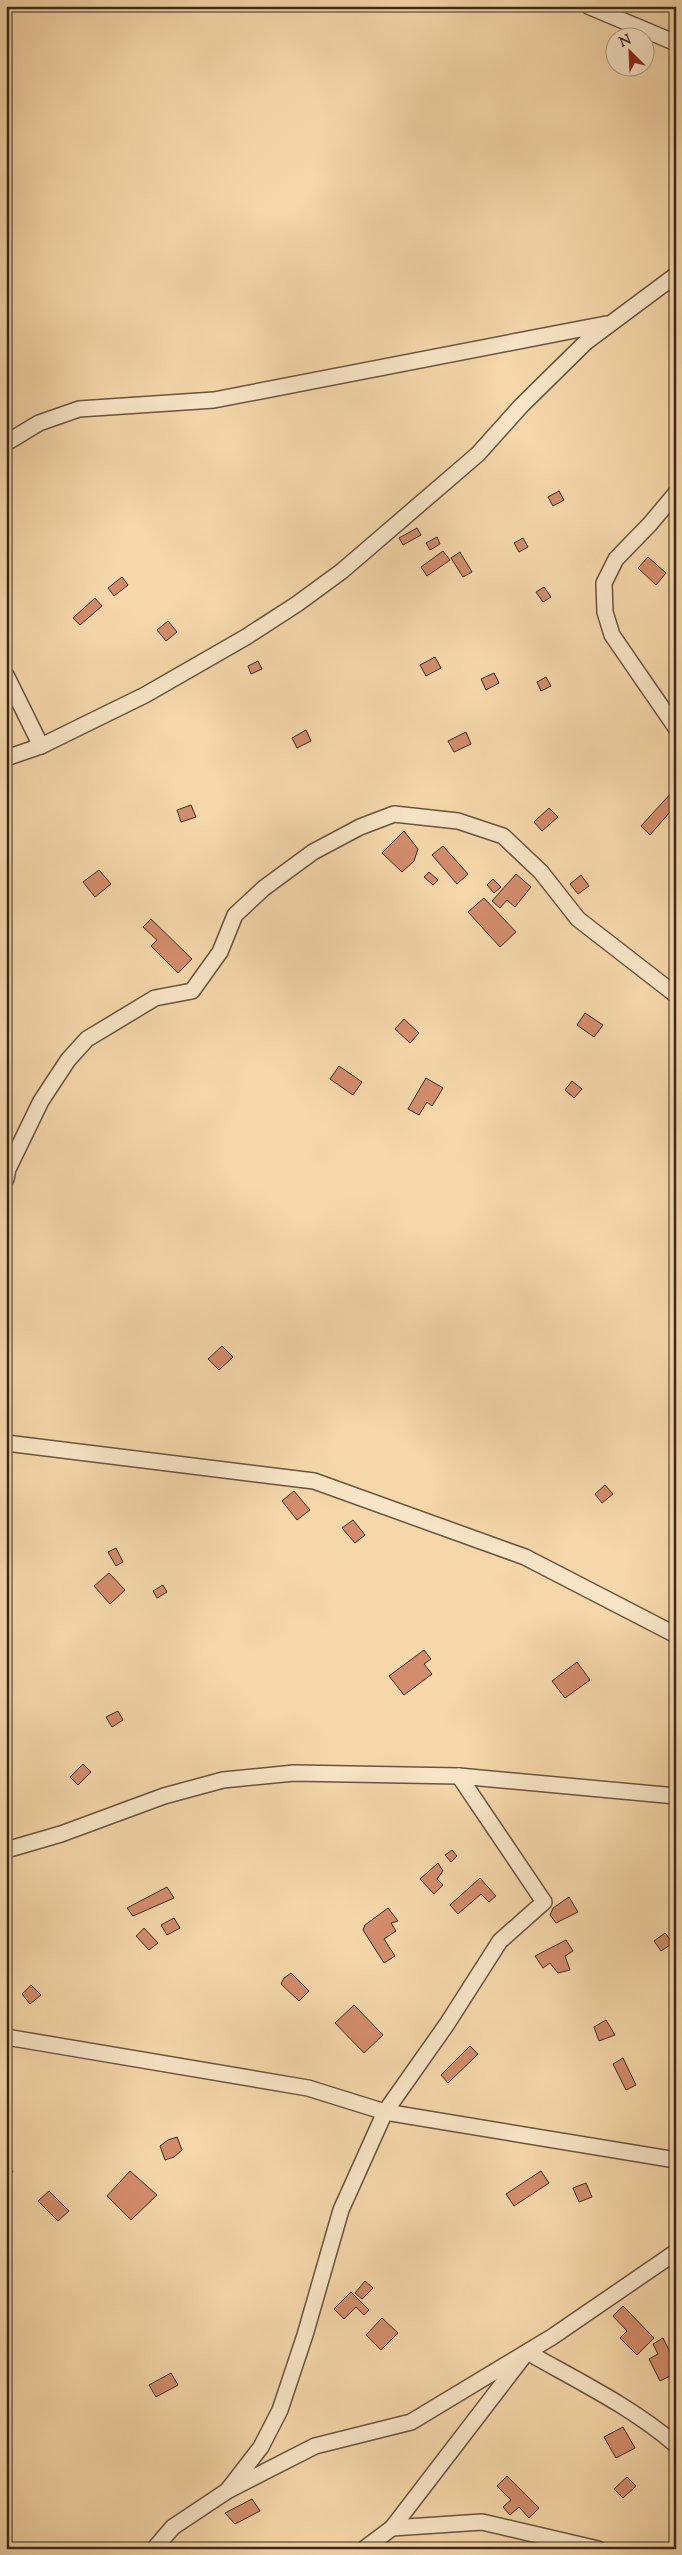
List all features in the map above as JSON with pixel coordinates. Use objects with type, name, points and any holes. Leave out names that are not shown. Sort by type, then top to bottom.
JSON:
[{"type":"street","points":[[588,6],[676,43]]},
{"type":"street","points":[[6,758],[40,746],[145,695],[246,638],[342,571],[478,454],[521,406],[586,342],[676,275]]},
{"type":"street","points":[[6,443],[39,423],[78,409],[214,400],[611,323]]},
{"type":"street","points":[[676,493],[650,524],[616,559],[604,584],[605,612],[612,635],[676,728]]},
{"type":"street","points":[[6,675],[40,746]]},
{"type":"street","points":[[6,1180],[8,1169],[41,1101],[68,1060],[88,1039],[155,998],[192,991],[220,952],[235,915],[264,888],[313,852],[360,827],[394,814],[458,821],[503,836],[525,854],[578,919],[676,995]]},
{"type":"street","points":[[6,1443],[314,1481],[525,1557],[676,1635]]},
{"type":"street","points":[[6,1850],[61,1834],[164,1796],[222,1780],[294,1773],[459,1776],[676,1796]]},
{"type":"street","points":[[227,2491],[261,2447],[280,2410],[305,2335],[341,2210],[385,2112],[447,2024],[500,1941],[544,1902],[459,1776]]},
{"type":"street","points":[[6,2037],[308,2088],[385,2112],[676,2160]]},
{"type":"street","points":[[154,2549],[173,2527],[227,2491],[315,2446],[411,2422],[578,2320],[676,2252]]},
{"type":"street","points":[[527,2352],[631,2412],[657,2429],[676,2445]]},
{"type":"street","points":[[364,2549],[392,2528],[527,2352]]},
{"type":"street","points":[[392,2528],[482,2522],[598,2549]]},
{"type":"building","points":[[559,491],[564,500],[553,506],[548,497]]},
{"type":"building","points":[[417,528],[421,535],[403,545],[399,538]]},
{"type":"building","points":[[437,537],[440,544],[430,550],[426,543]]},
{"type":"building","points":[[523,538],[528,547],[519,552],[514,543]]},
{"type":"building","points":[[443,551],[450,560],[427,576],[421,567]]},
{"type":"building","points":[[460,552],[472,572],[463,577],[451,558]]},
{"type":"building","points":[[648,557],[666,573],[656,585],[638,568]]},
{"type":"building","points":[[122,577],[128,585],[114,596],[108,588]]},
{"type":"building","points":[[544,587],[551,597],[543,602],[536,592]]},
{"type":"building","points":[[95,598],[102,606],[80,625],[73,618]]},
{"type":"building","points":[[168,621],[177,632],[166,641],[157,630]]},
{"type":"building","points":[[435,657],[441,668],[426,676],[420,665]]},
{"type":"building","points":[[258,661],[262,669],[251,674],[248,666]]},
{"type":"building","points":[[494,673],[499,683],[486,690],[481,679]]},
{"type":"building","points":[[546,677],[551,686],[541,691],[537,682]]},
{"type":"building","points":[[306,730],[311,741],[297,748],[292,738]]},
{"type":"building","points":[[466,732],[471,744],[454,752],[448,741]]},
{"type":"building","points":[[673,791],[676,794],[676,805],[650,835],[641,826]]},
{"type":"building","points":[[191,805],[196,817],[181,822],[177,810]]},
{"type":"building","points":[[549,808],[558,817],[542,831],[534,822]]},
{"type":"building","points":[[404,831],[418,849],[414,861],[402,872],[382,853]]},
{"type":"building","points":[[443,846],[468,874],[457,884],[432,855]]},
{"type":"building","points":[[99,870],[111,884],[95,897],[83,882]]},
{"type":"building","points":[[429,872],[438,880],[433,885],[424,877]]},
{"type":"building","points":[[516,874],[531,887],[515,907],[507,900],[500,908],[492,901]]},
{"type":"building","points":[[581,875],[589,886],[578,894],[570,884]]},
{"type":"building","points":[[493,879],[501,887],[494,893],[487,885]]},
{"type":"building","points":[[484,898],[516,932],[500,947],[468,912]]},
{"type":"building","points":[[151,919],[192,959],[178,973],[151,946],[157,940],[143,927]]},
{"type":"building","points":[[585,1013],[603,1025],[594,1037],[577,1025]]},
{"type":"building","points":[[404,1019],[419,1033],[410,1043],[395,1029]]},
{"type":"building","points":[[339,1066],[362,1082],[353,1095],[330,1079]]},
{"type":"building","points":[[426,1078],[443,1088],[432,1106],[427,1102],[419,1115],[408,1109]]},
{"type":"building","points":[[572,1081],[582,1089],[574,1098],[565,1090]]},
{"type":"building","points":[[222,1346],[233,1357],[219,1370],[208,1359]]},
{"type":"building","points":[[605,1485],[613,1494],[602,1503],[595,1494]]},
{"type":"building","points":[[294,1491],[310,1510],[297,1520],[282,1501]]},
{"type":"building","points":[[353,1520],[365,1535],[355,1543],[342,1528]]},
{"type":"building","points":[[116,1548],[123,1562],[116,1566],[108,1552]]},
{"type":"building","points":[[109,1573],[125,1590],[110,1604],[94,1586]]},
{"type":"building","points":[[163,1585],[167,1592],[157,1598],[153,1591]]},
{"type":"building","points":[[424,1650],[431,1659],[424,1664],[432,1674],[404,1695],[389,1676]]},
{"type":"building","points":[[577,1662],[590,1680],[565,1698],[552,1681]]},
{"type":"building","points":[[118,1711],[123,1720],[112,1727],[106,1717]]},
{"type":"building","points":[[83,1764],[91,1772],[78,1785],[70,1777]]},
{"type":"building","points":[[452,1850],[457,1856],[451,1862],[445,1855]]},
{"type":"building","points":[[438,1863],[443,1871],[437,1879],[443,1885],[434,1894],[420,1879]]},
{"type":"building","points":[[480,1878],[496,1896],[489,1902],[481,1894],[458,1914],[450,1905]]},
{"type":"building","points":[[167,1887],[174,1898],[133,1916],[127,1908]]},
{"type":"building","points":[[569,1897],[578,1912],[556,1923],[550,1915],[553,1908]]},
{"type":"building","points":[[388,1908],[398,1921],[391,1923],[396,1931],[384,1939],[395,1956],[384,1963],[363,1930],[365,1925]]},
{"type":"building","points":[[174,1918],[180,1928],[167,1935],[161,1925]]},
{"type":"building","points":[[144,1928],[158,1943],[149,1950],[136,1936]]},
{"type":"building","points":[[665,1933],[673,1943],[661,1951],[654,1941]]},
{"type":"building","points":[[566,1940],[573,1951],[565,1956],[570,1970],[558,1973],[550,1963],[543,1968],[535,1956]]},
{"type":"building","points":[[291,1973],[309,1991],[299,2001],[281,1984],[284,1978]]},
{"type":"building","points":[[31,1985],[41,1995],[30,2004],[22,1994]]},
{"type":"building","points":[[354,2005],[383,2035],[364,2053],[335,2023]]},
{"type":"building","points":[[606,2020],[615,2035],[599,2041],[594,2027]]},
{"type":"building","points":[[470,2046],[478,2054],[448,2083],[441,2075]]},
{"type":"building","points":[[623,2058],[636,2085],[626,2090],[613,2064]]},
{"type":"building","points":[[177,2137],[182,2150],[174,2157],[165,2160],[160,2146],[168,2140]]},
{"type":"building","points":[[6,2160],[13,2172],[6,2176]]},
{"type":"building","points":[[130,2171],[157,2195],[131,2220],[107,2196]]},
{"type":"building","points":[[541,2171],[549,2183],[514,2206],[506,2194]]},
{"type":"building","points":[[586,2183],[592,2197],[579,2202],[573,2188]]},
{"type":"building","points":[[49,2191],[69,2211],[58,2221],[38,2201]]},
{"type":"building","points":[[365,2281],[373,2288],[362,2299],[355,2293]]},
{"type":"building","points":[[351,2292],[369,2310],[364,2315],[356,2307],[344,2319],[334,2309]]},
{"type":"building","points":[[623,2306],[654,2338],[637,2355],[620,2338],[627,2331],[613,2316]]},
{"type":"building","points":[[382,2318],[398,2333],[381,2350],[366,2335]]},
{"type":"building","points":[[663,2338],[676,2364],[676,2373],[660,2381],[649,2359],[658,2354],[653,2344]]},
{"type":"building","points":[[171,2373],[178,2385],[156,2397],[149,2385]]},
{"type":"building","points":[[623,2427],[635,2448],[616,2458],[604,2437]]},
{"type":"building","points":[[507,2476],[539,2508],[529,2518],[519,2507],[510,2515],[503,2507],[511,2500],[497,2486]]},
{"type":"building","points":[[627,2477],[636,2486],[623,2498],[614,2489]]},
{"type":"building","points":[[252,2499],[260,2511],[235,2524],[225,2513]]}]
